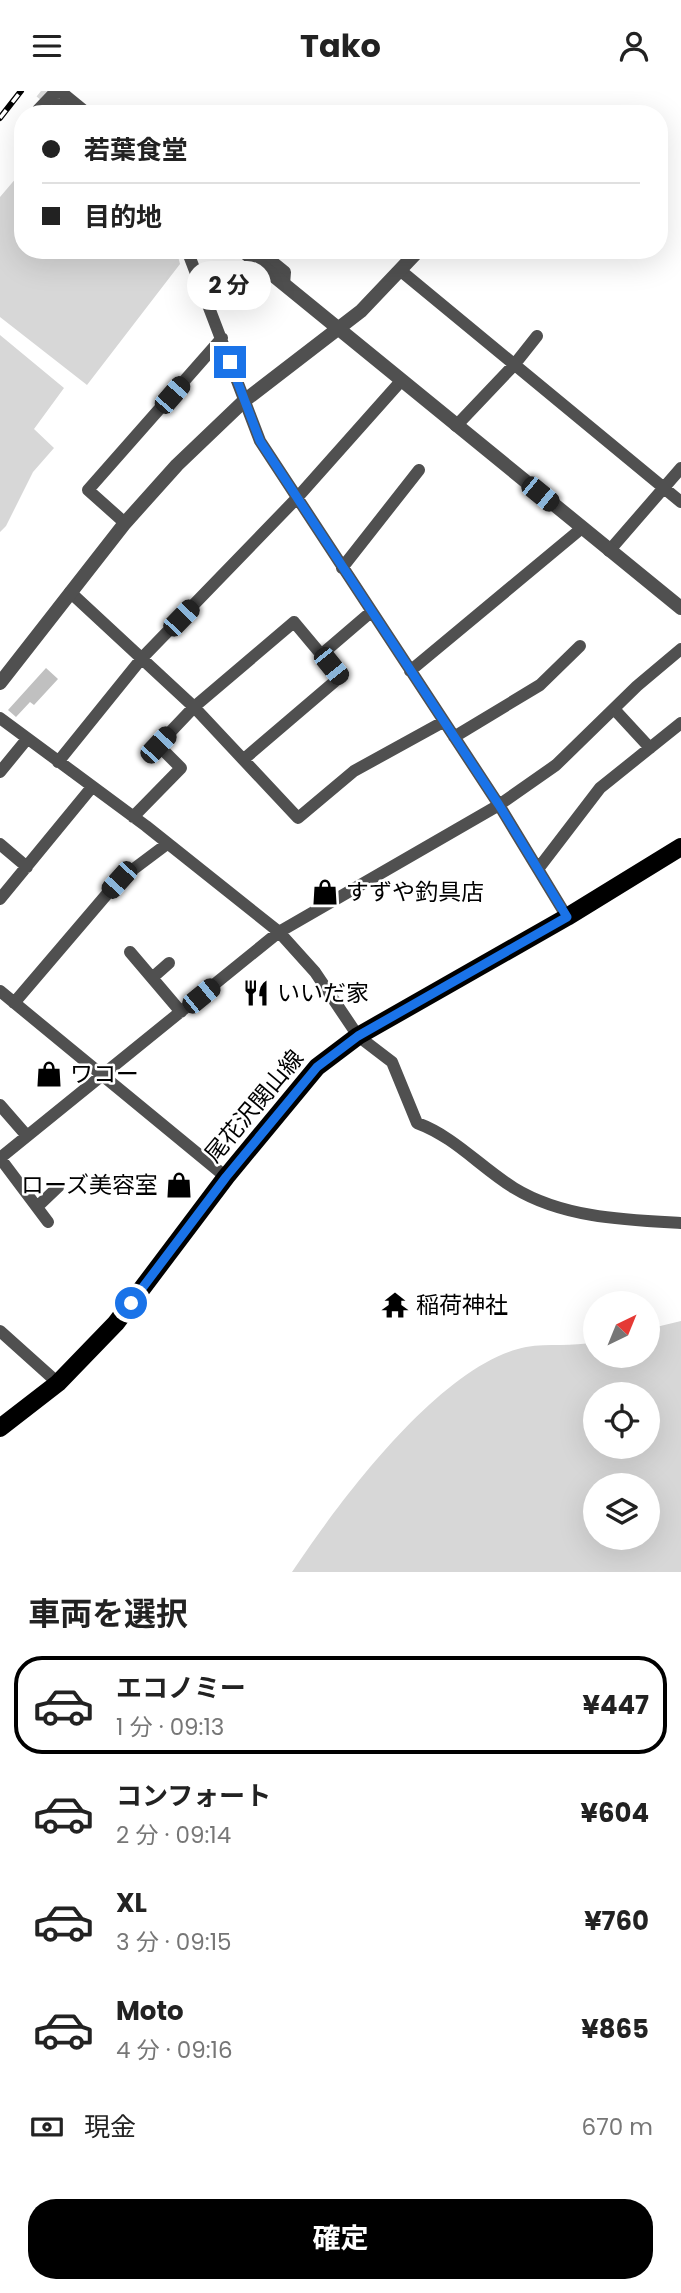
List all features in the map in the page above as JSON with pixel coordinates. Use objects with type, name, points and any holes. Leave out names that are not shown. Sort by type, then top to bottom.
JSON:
[{"type":"main road","name":"尾花沢関山線","points":[[0,1428],[58,1383],[116,1324],[226,1177],[317,1067],[358,1036],[567,917],[681,847]]},
{"type":"street","points":[[191,259],[260,441],[499,805],[567,917]]},
{"type":"street","points":[[253,259],[337,331],[681,608]]},
{"type":"street","points":[[269,259],[285,272],[284,284]]},
{"type":"street","points":[[0,683],[125,523],[177,465],[244,401],[337,331],[411,259]]},
{"type":"street","points":[[401,271],[681,502]]},
{"type":"street","points":[[456,426],[514,365],[537,336]]},
{"type":"street","points":[[125,523],[88,490],[222,338]]},
{"type":"street","points":[[58,762],[142,658],[296,499],[401,381]]},
{"type":"street","points":[[610,551],[681,468]]},
{"type":"street","points":[[342,568],[419,470]]},
{"type":"street","points":[[410,671],[582,528]]},
{"type":"street","points":[[70,592],[194,707],[298,818],[354,771],[443,722]]},
{"type":"street","points":[[322,654],[371,612]]},
{"type":"street","points":[[133,817],[181,768],[158,745],[194,707],[294,622],[340,677],[243,759]]},
{"type":"street","points":[[454,737],[540,685],[580,646]]},
{"type":"street","points":[[48,1222],[0,1158],[279,932],[499,805],[556,765],[681,649]]},
{"type":"street","points":[[614,709],[650,748]]},
{"type":"street","points":[[0,718],[133,817],[279,932],[314,972],[358,1036],[391,1062],[417,1123],[440,1131],[515,1188],[552,1206],[586,1214],[681,1223]]},
{"type":"street","points":[[538,869],[600,788],[681,723]]},
{"type":"street","points":[[0,772],[27,739]]},
{"type":"street","points":[[0,899],[92,787]]},
{"type":"street","points":[[0,844],[27,867]]},
{"type":"street","points":[[14,1003],[119,880],[167,844]]},
{"type":"street","points":[[130,952],[181,1012]]},
{"type":"street","points":[[152,978],[169,963]]},
{"type":"street","points":[[0,991],[226,1177]]},
{"type":"street","points":[[0,1105],[27,1136]]},
{"type":"street","points":[[37,1207],[58,1187]]},
{"type":"street","points":[[0,1331],[58,1383]]},
{"type":"shaded area","points":[[14,181],[14,259],[179,259],[180,264],[87,385],[0,317],[0,197]]},
{"type":"shaded area","points":[[0,335],[64,388],[34,429],[54,448],[33,472],[6,526],[0,532]]},
{"type":"shaded area","points":[[681,1321],[681,1572],[292,1572],[336,1510],[394,1440],[460,1379],[493,1359],[526,1347],[583,1343],[583,1369],[660,1369],[660,1326]]},
{"type":"building","points":[[46,668],[58,679],[34,705],[30,702],[16,717],[8,710]]},
{"type":"tunnel","points":[[41,91],[58,105]]},
{"type":"railway","points":[[0,118],[21,91]]},
{"type":"place","name":"すずや釣具店","points":[[325,892]]},
{"type":"place","name":"いいだ家","points":[[256,993]]},
{"type":"place","name":"ワコー","points":[[49,1074]]},
{"type":"place","name":"ローズ美容室","points":[[179,1185]]},
{"type":"place","name":"稲荷神社","points":[[395,1305]]},
{"type":"route","points":[[131,1303],[226,1177],[317,1067],[358,1036],[567,917],[499,805],[260,441],[230,362]]}]
